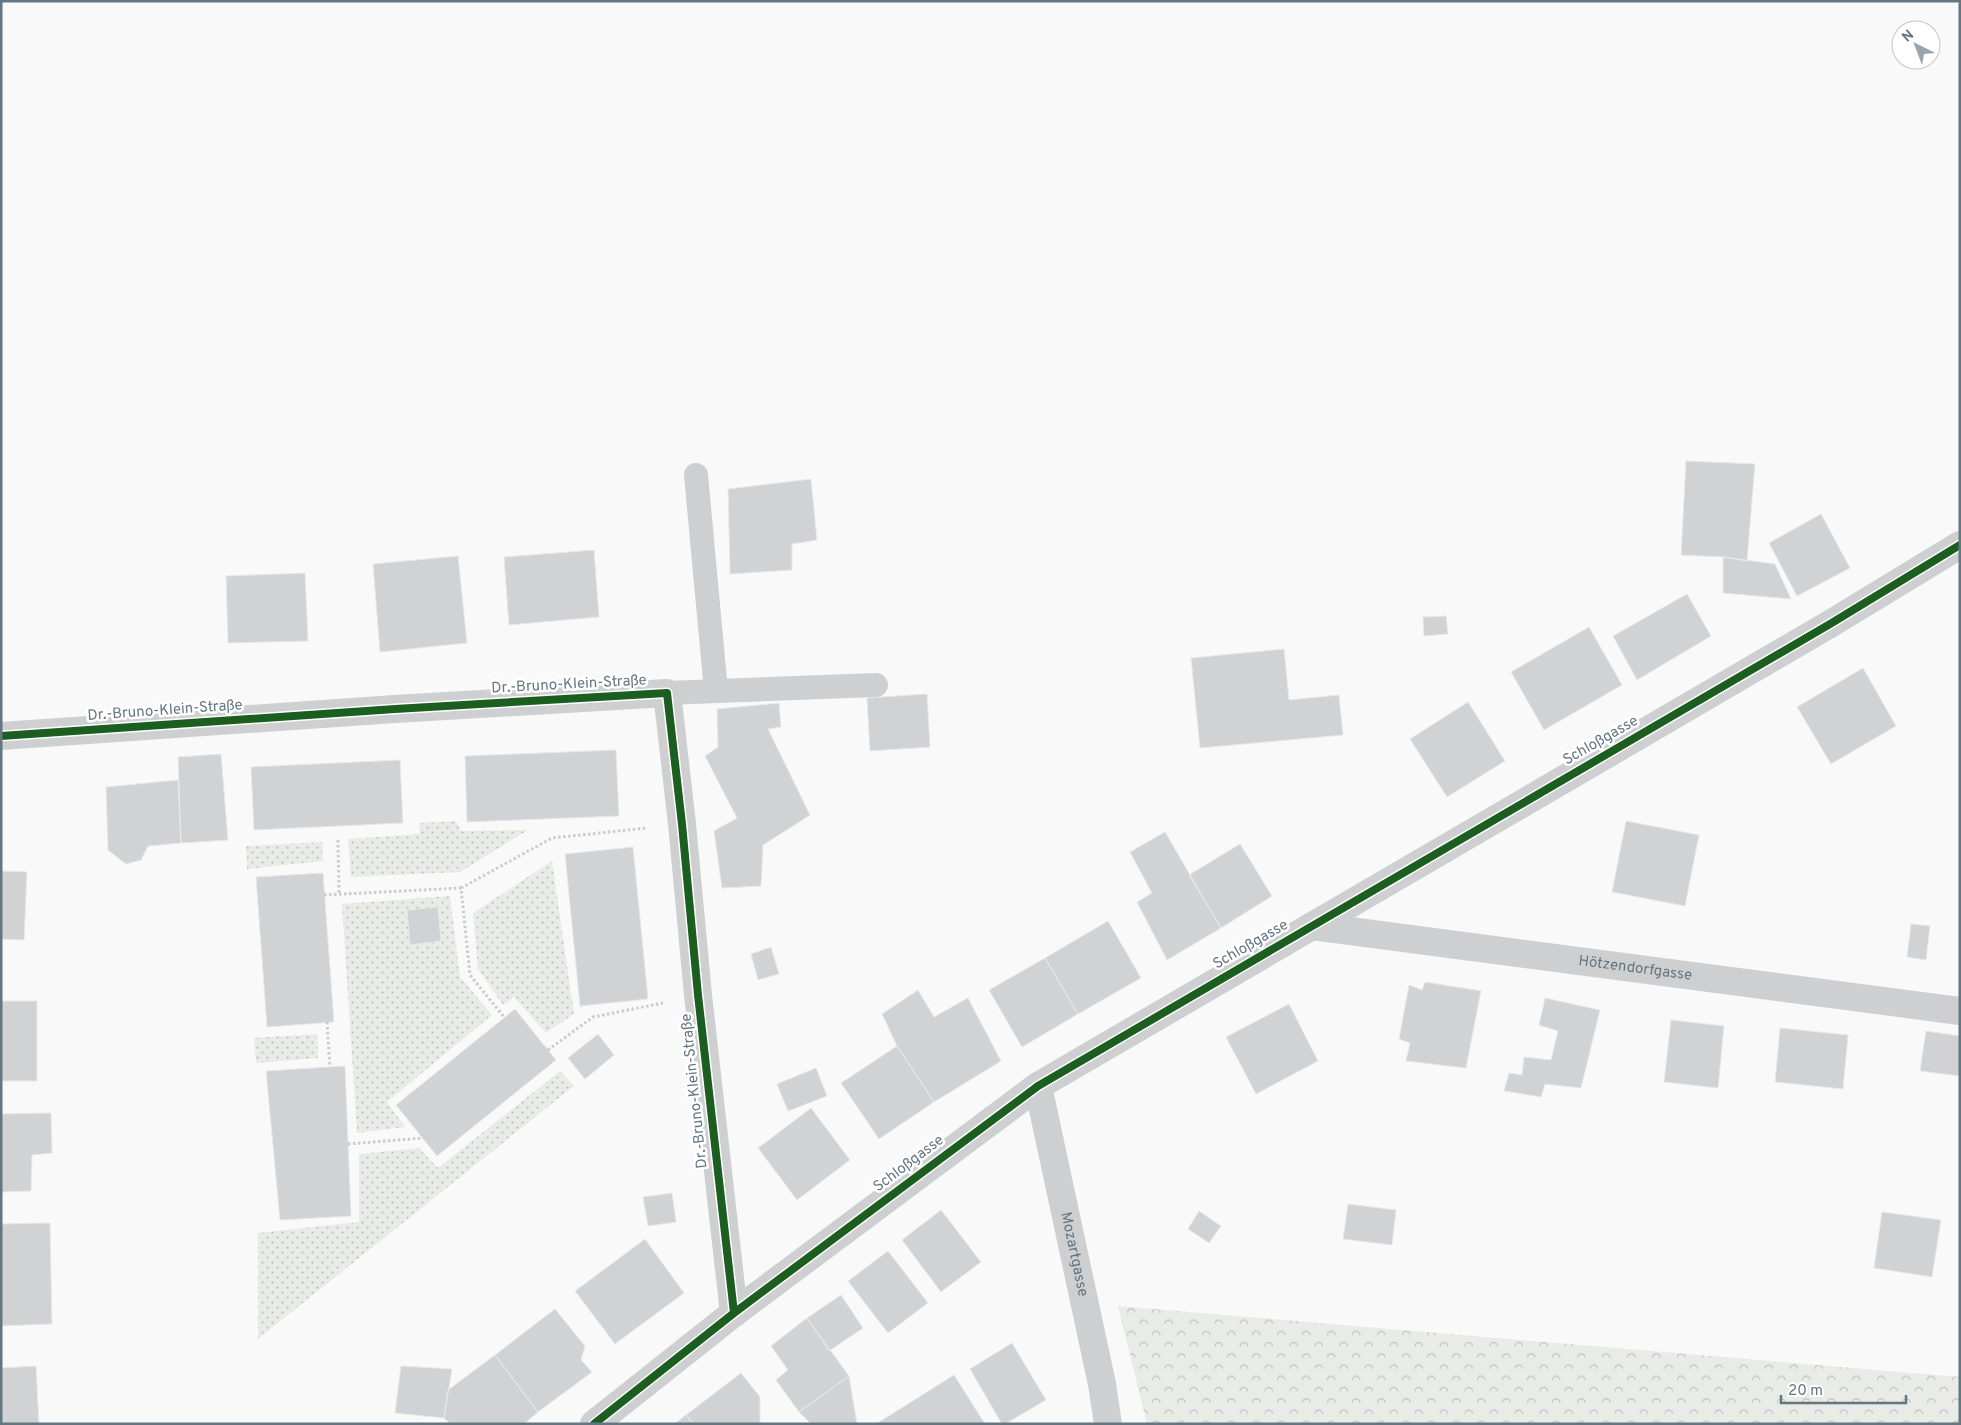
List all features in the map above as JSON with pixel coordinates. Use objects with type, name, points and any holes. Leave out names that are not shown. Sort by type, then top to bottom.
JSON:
[{"type":"street","name":"Schloßgasse","points":[[594,1424],[734,1313],[1038,1086],[1814,634],[1960,546]]},
{"type":"street","name":"Dr.-Bruno-Klein-Straße","points":[[1,736],[395,709],[667,693],[682,824],[698,995],[734,1313]]},
{"type":"street","name":"Hötzendorfgasse","points":[[1312,926],[1960,1011]]},
{"type":"street","name":"Mozartgasse","points":[[1038,1086],[1102,1384],[1108,1424]]},
{"type":"lane","points":[[696,475],[716,691]]},
{"type":"lane","points":[[667,693],[876,685]]},
{"type":"path","points":[[324,895],[461,888],[552,838],[682,824]]},
{"type":"path","points":[[338,840],[339,893]]},
{"type":"path","points":[[461,888],[470,975],[504,1017]]},
{"type":"path","points":[[548,1050],[593,1018],[698,995]]},
{"type":"path","points":[[327,1022],[330,1067]]},
{"type":"path","points":[[348,1144],[423,1138]]},
{"type":"green space","points":[[456,821],[461,831],[528,830],[460,872],[351,877],[348,839],[420,834],[419,823]]},
{"type":"green space","points":[[322,842],[323,861],[247,869],[246,846]]},
{"type":"green space","points":[[552,861],[574,1014],[546,1033],[514,997],[503,1005],[478,969],[473,913]]},
{"type":"green space","points":[[450,896],[460,977],[492,1015],[387,1102],[405,1127],[357,1133],[342,904]]},
{"type":"green space","points":[[317,1034],[318,1058],[256,1063],[254,1038]]},
{"type":"green space","points":[[560,1071],[574,1086],[258,1339],[258,1233],[359,1222],[359,1154],[419,1148],[438,1168]]},
{"type":"green space","points":[[1118,1306],[1960,1377],[1960,1424],[1147,1424]]},
{"type":"building","points":[[1686,461],[1755,464],[1747,561],[1723,557],[1681,555]]},
{"type":"building","points":[[811,479],[817,540],[792,544],[792,570],[730,574],[728,489]]},
{"type":"building","points":[[1821,514],[1850,568],[1797,596],[1769,543]]},
{"type":"building","points":[[594,550],[599,617],[509,625],[504,557]]},
{"type":"building","points":[[458,556],[467,643],[380,652],[373,564]]},
{"type":"building","points":[[1723,557],[1775,564],[1791,599],[1723,593]]},
{"type":"building","points":[[305,573],[308,641],[228,643],[226,576]]},
{"type":"building","points":[[1687,594],[1711,636],[1637,680],[1613,636]]},
{"type":"building","points":[[1446,616],[1448,634],[1424,636],[1423,617]]},
{"type":"building","points":[[1589,627],[1622,685],[1544,730],[1511,672]]},
{"type":"building","points":[[1284,649],[1289,700],[1339,695],[1343,735],[1200,748],[1191,658]]},
{"type":"building","points":[[1863,668],[1896,726],[1831,764],[1797,707]]},
{"type":"building","points":[[927,694],[930,747],[870,751],[867,698]]},
{"type":"building","points":[[1468,702],[1505,761],[1447,797],[1410,739]]},
{"type":"building","points":[[779,703],[781,727],[768,729],[810,815],[763,845],[761,886],[722,888],[714,831],[737,818],[705,756],[718,747],[717,709]]},
{"type":"building","points":[[616,750],[619,816],[467,822],[465,756]]},
{"type":"building","points":[[221,754],[228,840],[181,843],[178,757]]},
{"type":"building","points":[[400,760],[403,823],[254,830],[251,767]]},
{"type":"building","points":[[178,780],[181,843],[148,846],[141,860],[126,864],[108,850],[106,787]]},
{"type":"building","points":[[1626,821],[1699,835],[1685,906],[1612,892]]},
{"type":"building","points":[[1165,832],[1221,928],[1167,960],[1137,902],[1152,893],[1130,852]]},
{"type":"building","points":[[1240,844],[1272,896],[1221,928],[1189,875]]},
{"type":"building","points":[[633,847],[648,999],[580,1006],[565,854]]},
{"type":"building","points":[[1,871],[27,872],[24,940],[1,939]]},
{"type":"building","points":[[323,873],[334,1022],[267,1027],[256,877]]},
{"type":"building","points":[[438,907],[441,941],[410,945],[407,910]]},
{"type":"building","points":[[1108,921],[1141,978],[1078,1014],[1045,958]]},
{"type":"building","points":[[1911,924],[1930,926],[1926,960],[1907,957]]},
{"type":"building","points":[[771,947],[779,974],[758,980],[751,954]]},
{"type":"building","points":[[1045,958],[1078,1014],[1022,1047],[989,990]]},
{"type":"building","points":[[1425,982],[1481,991],[1466,1068],[1406,1061],[1410,1043],[1399,1039],[1409,985],[1422,990]]},
{"type":"building","points":[[918,990],[934,1017],[968,998],[1001,1061],[934,1102],[897,1046],[882,1014]]},
{"type":"building","points":[[1545,998],[1600,1010],[1581,1088],[1545,1084],[1541,1097],[1504,1091],[1509,1073],[1522,1075],[1524,1057],[1551,1060],[1558,1031],[1539,1025]]},
{"type":"building","points":[[1,1001],[37,1001],[37,1081],[1,1081]]},
{"type":"building","points":[[1289,1004],[1318,1061],[1256,1094],[1226,1037]]},
{"type":"building","points":[[515,1009],[556,1060],[437,1156],[396,1105]]},
{"type":"building","points":[[1671,1020],[1724,1026],[1718,1088],[1664,1082]]},
{"type":"building","points":[[1780,1028],[1848,1035],[1843,1089],[1775,1082]]},
{"type":"building","points":[[1926,1031],[1960,1036],[1960,1076],[1920,1071]]},
{"type":"building","points":[[598,1034],[614,1055],[585,1079],[568,1058]]},
{"type":"building","points":[[897,1046],[934,1102],[879,1139],[841,1083]]},
{"type":"building","points":[[345,1066],[351,1216],[280,1220],[266,1071]]},
{"type":"building","points":[[816,1068],[827,1096],[788,1111],[777,1084]]},
{"type":"building","points":[[811,1108],[850,1160],[797,1200],[758,1148]]},
{"type":"building","points":[[51,1113],[52,1153],[32,1155],[31,1191],[1,1192],[1,1114]]},
{"type":"building","points":[[672,1193],[676,1222],[648,1226],[643,1197]]},
{"type":"building","points":[[1348,1204],[1396,1210],[1392,1245],[1343,1239]]},
{"type":"building","points":[[941,1210],[981,1262],[941,1292],[902,1240]]},
{"type":"building","points":[[1199,1211],[1221,1226],[1209,1243],[1188,1229]]},
{"type":"building","points":[[1882,1212],[1941,1220],[1932,1277],[1874,1268]]},
{"type":"building","points":[[50,1223],[52,1324],[1,1326],[1,1224]]},
{"type":"building","points":[[645,1239],[684,1293],[615,1344],[575,1291]]},
{"type":"building","points":[[888,1251],[928,1303],[888,1333],[848,1281]]},
{"type":"building","points":[[841,1295],[863,1328],[829,1351],[807,1318]]},
{"type":"building","points":[[555,1309],[585,1346],[581,1360],[592,1372],[538,1412],[495,1355]]},
{"type":"building","points":[[807,1318],[849,1376],[799,1412],[776,1380],[788,1370],[771,1346]]},
{"type":"building","points":[[1012,1343],[1046,1400],[1002,1424],[970,1369]]},
{"type":"building","points":[[495,1355],[538,1412],[524,1424],[450,1424],[444,1418],[448,1390]]},
{"type":"building","points":[[36,1366],[39,1424],[1,1424],[1,1368]]},
{"type":"building","points":[[401,1366],[452,1369],[444,1418],[395,1413]]},
{"type":"building","points":[[741,1373],[760,1397],[760,1424],[694,1424],[686,1415]]},
{"type":"building","points":[[954,1375],[985,1424],[876,1424]]},
{"type":"building","points":[[849,1376],[857,1424],[811,1424],[799,1412]]},
{"type":"building","points":[[686,1415],[694,1424],[674,1424]]},
{"type":"cycle path","points":[[594,1424],[734,1313],[1038,1086],[1830,624],[1960,545]]},
{"type":"cycle path","points":[[1,736],[395,709],[667,693],[682,824],[698,995],[734,1313]]}]
